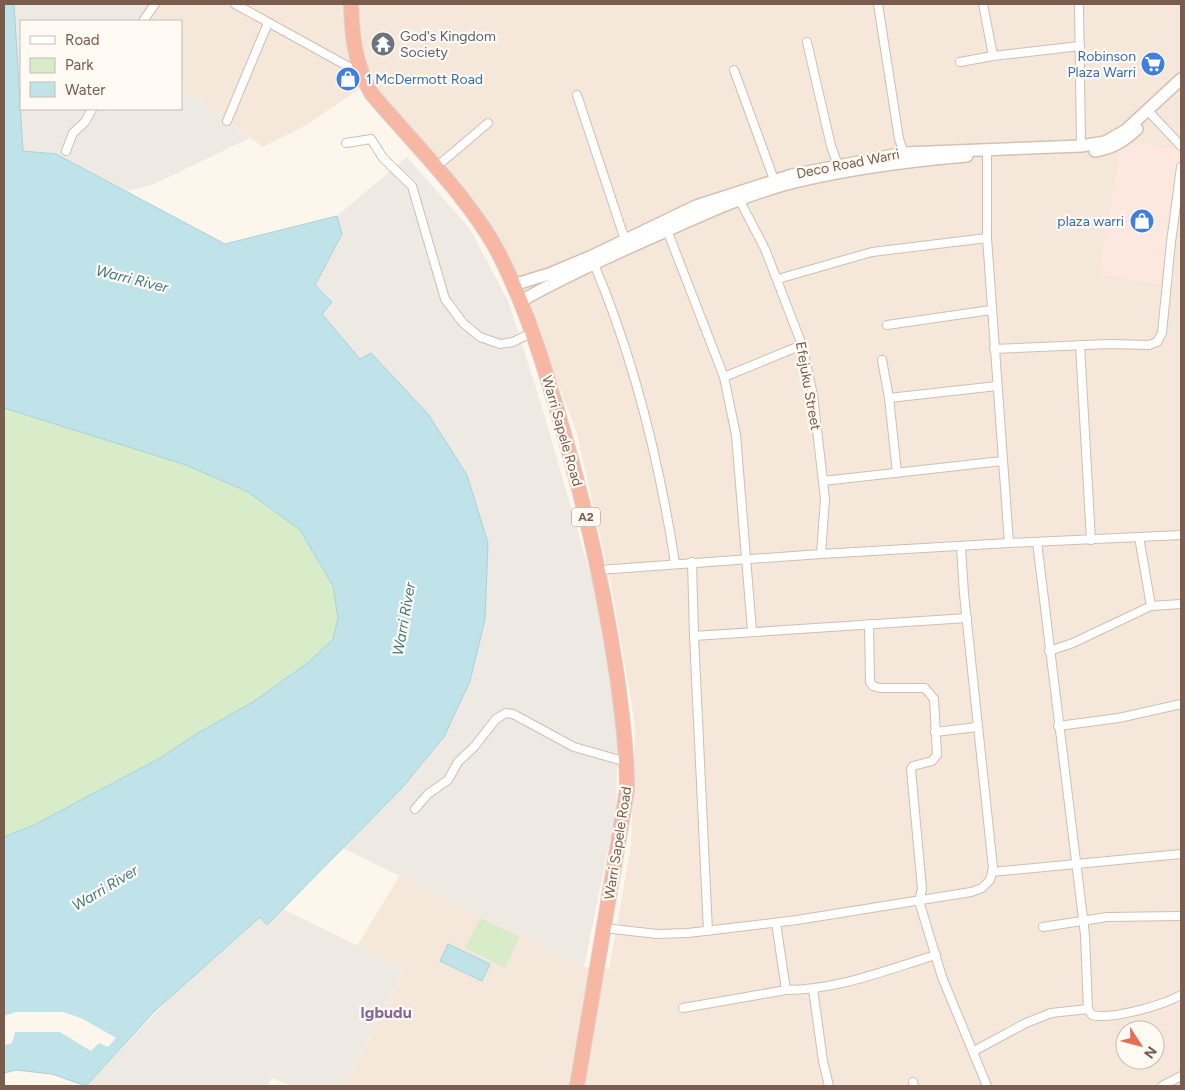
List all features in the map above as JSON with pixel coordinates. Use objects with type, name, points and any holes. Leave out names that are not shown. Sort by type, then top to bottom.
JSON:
[{"type":"highway","name":"Warri Sapele Road","points":[[351,4],[356,56],[360,73],[371,93],[436,168],[480,224],[499,253],[521,301],[550,385],[599,570],[610,628],[627,762],[627,790],[577,1086]]},
{"type":"main road","name":"Deco Road Warri","points":[[513,284],[549,274],[696,206],[838,165],[904,153],[1081,146],[1105,142],[1126,130],[1181,79]]},
{"type":"main road","name":"Deco Road Warri","points":[[521,301],[667,230],[775,184],[906,161],[987,155],[1075,154],[1110,148],[1125,140],[1181,88]]},
{"type":"street","points":[[144,20],[156,4]]},
{"type":"street","points":[[235,4],[360,73]]},
{"type":"street","points":[[878,4],[899,139],[904,153]]},
{"type":"street","points":[[983,4],[993,56]]},
{"type":"street","points":[[1080,4],[1081,146]]},
{"type":"street","points":[[227,121],[268,22]]},
{"type":"street","points":[[806,42],[831,146],[838,165]]},
{"type":"street","points":[[960,62],[993,56],[1080,46]]},
{"type":"street","points":[[734,70],[775,184]]},
{"type":"street","points":[[577,95],[625,240]]},
{"type":"street","points":[[66,151],[73,133],[85,122],[91,110]]},
{"type":"street","points":[[1152,115],[1181,146]]},
{"type":"street","points":[[436,168],[488,123]]},
{"type":"street","points":[[346,143],[371,138],[394,171],[412,186],[444,299],[463,323],[480,336],[500,344],[514,342],[531,333]]},
{"type":"street","points":[[987,155],[987,238],[996,386],[1009,544]]},
{"type":"street","points":[[994,349],[1080,345],[1149,345],[1160,337],[1181,167]]},
{"type":"street","name":"Efejuku Street","points":[[740,200],[778,279],[802,345],[812,395],[825,499],[821,554]]},
{"type":"street","points":[[667,230],[724,377],[736,434],[752,631]]},
{"type":"street","points":[[778,279],[872,252],[987,238]]},
{"type":"street","points":[[594,264],[631,362],[649,424],[663,487],[675,564]]},
{"type":"street","points":[[887,324],[992,310]]},
{"type":"street","points":[[724,377],[802,345]]},
{"type":"street","points":[[1080,345],[1091,540]]},
{"type":"street","points":[[882,360],[889,398],[897,474]]},
{"type":"street","points":[[889,398],[996,386]]},
{"type":"street","points":[[823,481],[1002,462]]},
{"type":"street","points":[[599,570],[821,554],[1181,535]]},
{"type":"street","points":[[1139,537],[1151,606]]},
{"type":"street","points":[[1037,542],[1083,920],[1088,1010],[1092,1015],[1110,1016],[1165,1004],[1181,995]]},
{"type":"street","points":[[604,928],[657,934],[708,931],[776,923],[971,892],[982,888],[990,880],[992,872],[991,842],[977,727],[961,547]]},
{"type":"street","points":[[692,562],[708,931]]},
{"type":"street","points":[[1049,651],[1073,643],[1151,606],[1181,604]]},
{"type":"street","points":[[694,636],[967,618]]},
{"type":"street","points":[[869,624],[870,682],[873,686],[880,688],[925,688],[934,699],[937,755],[932,761],[913,766],[910,769],[922,889],[920,901],[942,977],[987,1086]]},
{"type":"street","points":[[1058,726],[1119,718],[1181,704]]},
{"type":"street","points":[[415,809],[428,794],[448,780],[458,762],[474,747],[496,719],[506,714],[513,714],[574,747],[627,762]]},
{"type":"street","points":[[936,732],[977,727]]},
{"type":"street","points":[[992,872],[1181,854]]},
{"type":"street","points":[[1043,927],[1083,920],[1181,916]]},
{"type":"street","points":[[776,923],[786,990]]},
{"type":"street","points":[[683,1008],[786,990],[813,989],[861,980],[874,973],[936,955]]},
{"type":"street","points":[[813,989],[823,1060],[829,1086]]},
{"type":"street","points":[[974,1051],[1051,1013],[1088,1010]]},
{"type":"street","points":[[1162,1086],[1181,1076]]},
{"type":"shaded area","points":[[14,4],[134,4],[145,12],[140,20],[20,20],[20,102]]},
{"type":"shaded area","points":[[134,4],[1181,4],[1181,1086],[345,1086],[405,970],[357,946],[400,875],[584,967],[609,969],[631,846],[635,724],[611,584],[576,430],[516,274],[485,222],[361,88],[303,127],[263,147],[182,87],[182,20],[140,20],[144,12]]},
{"type":"shaded area","points":[[182,87],[250,138],[154,184],[127,191],[56,154],[23,151],[20,110],[182,110]]},
{"type":"shaded area","points":[[1122,141],[1181,151],[1160,284],[1099,274]]},
{"type":"shaded area","points":[[407,157],[470,229],[508,301],[542,407],[600,608],[618,729],[616,810],[584,967],[343,848],[401,789],[444,737],[470,681],[371,353],[360,359],[322,314],[315,285],[342,234],[337,216]]},
{"type":"shaded area","points":[[283,909],[405,969],[345,1086],[291,1086],[272,1078],[267,1086],[86,1086],[172,996],[260,917],[267,925]]},
{"type":"green space","points":[[4,408],[186,465],[248,492],[300,530],[333,586],[338,618],[334,639],[309,662],[253,702],[198,733],[160,758],[34,825],[4,837]]},
{"type":"green space","points":[[480,918],[520,937],[505,968],[465,948]]},
{"type":"water","name":"Warri River","points":[[4,4],[14,4],[23,151],[56,154],[225,244],[337,216],[342,234],[315,285],[332,302],[322,314],[360,359],[371,353],[428,414],[467,475],[488,543],[485,619],[470,681],[444,737],[401,789],[267,925],[260,917],[156,1010],[86,1086],[52,1074],[16,1070],[4,1073],[4,837],[34,825],[160,758],[198,733],[253,702],[309,662],[333,639],[338,618],[333,586],[300,530],[248,492],[186,465],[4,408]]},
{"type":"water","points":[[448,944],[490,964],[482,981],[440,961]]},
{"type":"pier","points":[[16,1012],[64,1012],[83,1019],[116,1038],[108,1047],[99,1043],[91,1051],[60,1032],[15,1032],[12,1043],[4,1045],[4,1016]]},
{"type":"place","name":"God's Kingdom Society","points":[[383,44]]},
{"type":"place","name":"Robinson Plaza Warri","points":[[1153,64]]},
{"type":"place","name":"1 McDermott Road","points":[[348,79]]},
{"type":"place","name":"plaza warri","points":[[1142,221]]},
{"type":"district","name":"Igbudu","points":[[386,1012]]}]
